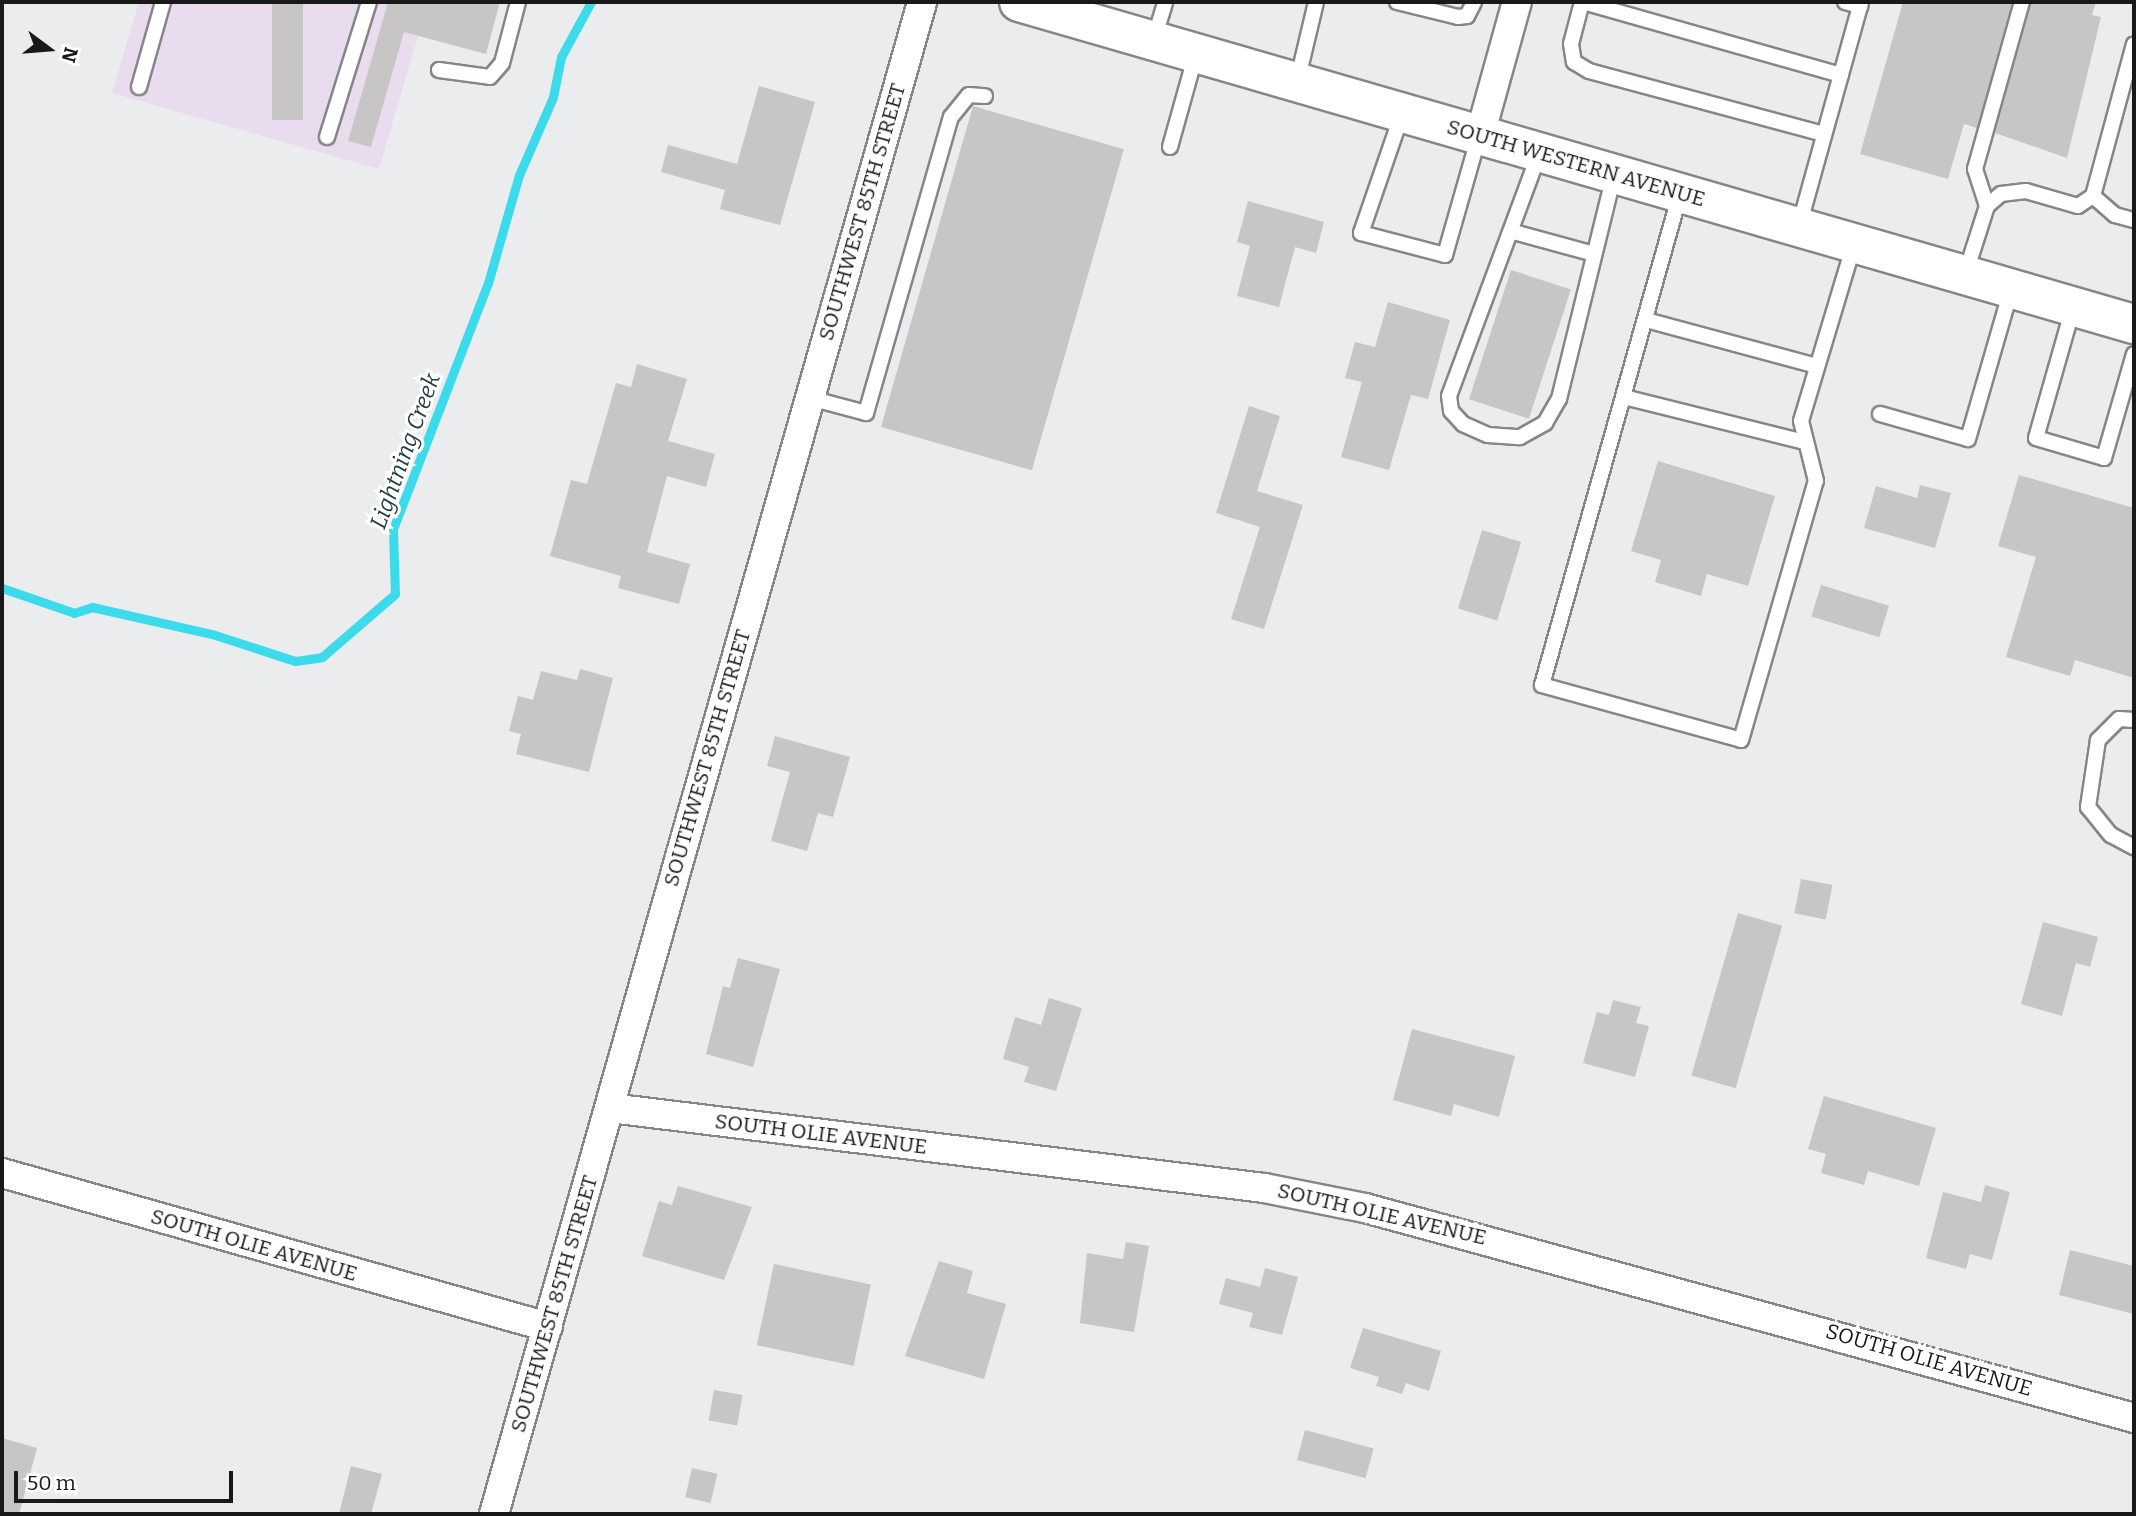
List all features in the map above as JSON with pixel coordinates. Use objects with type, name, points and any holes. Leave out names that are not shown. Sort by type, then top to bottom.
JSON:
[{"type":"main road","name":"SOUTH WESTERN AVENUE","points":[[1018,2],[2073,306],[2133,328]]},
{"type":"street","name":"SOUTHWEST 85TH STREET","points":[[494,1514],[922,2]]},
{"type":"street","points":[[1480,135],[1517,2]]},
{"type":"street","name":"SOUTH OLIE AVENUE","points":[[610,1108],[1264,1188],[1364,1208],[2134,1418]]},
{"type":"street","name":"SOUTH OLIE AVENUE","points":[[2,1173],[548,1327]]},
{"type":"lane","points":[[139,87],[163,2]]},
{"type":"lane","points":[[327,138],[369,2]]},
{"type":"lane","points":[[439,69],[490,77],[502,63],[518,2]]},
{"type":"lane","points":[[1153,41],[1165,2]]},
{"type":"lane","points":[[1297,82],[1316,2]]},
{"type":"lane","points":[[1397,2],[1458,17],[1467,16],[1474,2]]},
{"type":"lane","points":[[1824,134],[1589,71],[1574,62],[1571,44],[1583,2],[1841,75]]},
{"type":"lane","points":[[1987,206],[1975,169],[2022,2]]},
{"type":"lane","points":[[1799,227],[1841,75],[1855,3]]},
{"type":"lane","points":[[1965,275],[1987,206],[2001,194],[2026,191],[2078,206],[2093,196],[2134,44]]},
{"type":"lane","points":[[1170,147],[1196,53]]},
{"type":"lane","points":[[810,398],[866,413],[951,117],[969,95],[985,96]]},
{"type":"lane","points":[[1402,113],[1361,233],[1444,255],[1480,135]]},
{"type":"lane","points":[[1539,152],[1514,232],[1450,396],[1451,411],[1463,424],[1488,435],[1520,437],[1545,423],[1559,399],[1591,253],[1615,174]]},
{"type":"lane","points":[[1681,193],[1542,685],[1741,740],[1816,481],[1801,441],[1817,366],[1854,243]]},
{"type":"lane","points":[[2093,196],[2115,215],[2134,220]]},
{"type":"lane","points":[[1514,232],[1591,253]]},
{"type":"lane","points":[[1880,414],[1968,439],[2012,289]]},
{"type":"lane","points":[[2073,306],[2036,438],[2104,458],[2133,328]]},
{"type":"lane","points":[[1646,320],[1817,366]]},
{"type":"lane","points":[[1624,397],[1801,441]]},
{"type":"lane","points":[[2134,720],[2119,719],[2098,740],[2088,807],[2111,835],[2134,847]]},
{"type":"shaded area","points":[[139,2],[428,2],[379,169],[112,93]]},
{"type":"building","points":[[272,2],[303,2],[303,120],[272,120]]},
{"type":"building","points":[[388,2],[500,2],[486,54],[404,32],[371,147],[348,141]]},
{"type":"building","points":[[1903,2],[2012,2],[1977,128],[1964,124],[1948,179],[1860,154]]},
{"type":"building","points":[[2031,2],[2096,2],[2092,15],[2101,17],[2067,158],[1995,133]]},
{"type":"building","points":[[759,86],[815,102],[780,225],[720,209],[725,190],[661,172],[668,145],[737,164]]},
{"type":"building","points":[[973,106],[1124,149],[1032,470],[881,427]]},
{"type":"building","points":[[1248,201],[1324,222],[1316,253],[1295,247],[1279,307],[1237,296],[1250,246],[1237,242]]},
{"type":"building","points":[[1511,270],[1571,289],[1529,419],[1469,399]]},
{"type":"building","points":[[1388,302],[1450,320],[1428,399],[1411,395],[1389,470],[1341,457],[1362,382],[1345,378],[1355,342],[1375,347]]},
{"type":"building","points":[[637,364],[687,379],[668,441],[715,454],[706,487],[667,476],[647,552],[690,564],[679,604],[618,588],[621,576],[550,556],[571,480],[587,484],[616,383],[631,387]]},
{"type":"building","points":[[1249,406],[1280,416],[1257,491],[1303,505],[1264,629],[1231,619],[1260,527],[1216,513]]},
{"type":"building","points":[[1658,461],[1775,496],[1748,586],[1707,574],[1701,596],[1655,582],[1661,560],[1631,551]]},
{"type":"building","points":[[2019,475],[2134,508],[2134,678],[2075,660],[2070,676],[2006,657],[2036,557],[1998,546]]},
{"type":"building","points":[[1920,485],[1951,493],[1935,548],[1864,528],[1876,486],[1917,498]]},
{"type":"building","points":[[1482,530],[1521,542],[1497,620],[1458,608]]},
{"type":"building","points":[[1821,585],[1889,606],[1879,637],[1811,617]]},
{"type":"building","points":[[580,669],[613,678],[589,772],[516,754],[521,734],[509,731],[518,696],[533,700],[541,671],[577,680]]},
{"type":"building","points":[[775,736],[850,757],[833,817],[818,813],[807,851],[771,841],[790,772],[767,766]]},
{"type":"building","points":[[1801,879],[1832,885],[1826,919],[1794,913]]},
{"type":"building","points":[[1738,913],[1782,926],[1736,1088],[1691,1075]]},
{"type":"building","points":[[2043,922],[2098,937],[2090,967],[2076,963],[2062,1016],[2021,1004]]},
{"type":"building","points":[[738,958],[780,969],[753,1067],[706,1054],[723,986],[730,988]]},
{"type":"building","points":[[1049,998],[1082,1008],[1056,1091],[1024,1082],[1029,1067],[1003,1059],[1015,1017],[1041,1025]]},
{"type":"building","points":[[1613,1000],[1641,1007],[1636,1023],[1649,1026],[1635,1077],[1583,1063],[1597,1012],[1609,1015]]},
{"type":"building","points":[[1412,1029],[1515,1056],[1499,1117],[1454,1104],[1451,1116],[1393,1100]]},
{"type":"building","points":[[1824,1096],[1936,1128],[1919,1186],[1868,1171],[1864,1185],[1821,1173],[1826,1154],[1808,1149]]},
{"type":"building","points":[[1985,1185],[2010,1192],[1992,1260],[1970,1254],[1966,1269],[1926,1258],[1943,1192],[1981,1202]]},
{"type":"building","points":[[678,1186],[752,1207],[724,1280],[642,1256],[659,1201],[672,1205]]},
{"type":"building","points":[[1126,1242],[1149,1246],[1134,1332],[1080,1323],[1087,1253],[1123,1259]]},
{"type":"building","points":[[2070,1250],[2134,1266],[2134,1314],[2059,1295]]},
{"type":"building","points":[[939,1261],[973,1271],[967,1293],[1006,1304],[984,1379],[905,1356]]},
{"type":"building","points":[[774,1264],[871,1285],[854,1366],[757,1345]]},
{"type":"building","points":[[1265,1268],[1298,1277],[1282,1335],[1249,1327],[1253,1313],[1219,1304],[1226,1278],[1260,1287]]},
{"type":"building","points":[[1363,1328],[1441,1351],[1429,1391],[1406,1383],[1402,1394],[1376,1386],[1379,1377],[1350,1368]]},
{"type":"building","points":[[714,1390],[743,1395],[737,1426],[709,1421]]},
{"type":"building","points":[[1305,1430],[1374,1448],[1366,1478],[1297,1460]]},
{"type":"building","points":[[2,1438],[37,1448],[19,1514],[2,1514]]},
{"type":"building","points":[[351,1466],[382,1474],[371,1514],[339,1514]]},
{"type":"building","points":[[692,1468],[717,1474],[711,1503],[685,1497]]},
{"type":"waterway","name":"Lightning Creek","points":[[2,588],[74,613],[92,607],[212,634],[295,661],[322,657],[395,594],[393,529],[488,283],[519,175],[553,97],[561,57],[591,2]]}]
